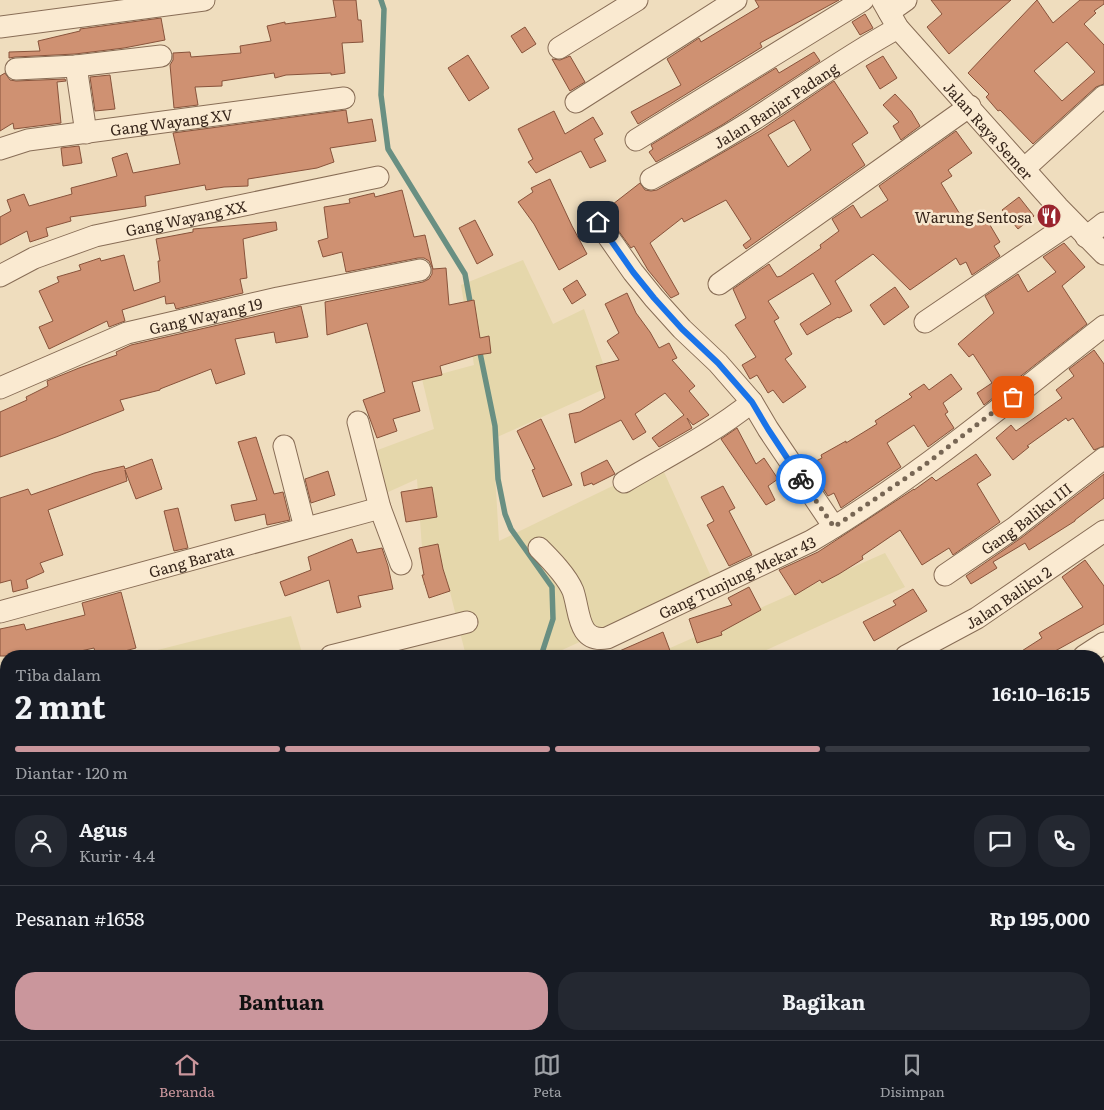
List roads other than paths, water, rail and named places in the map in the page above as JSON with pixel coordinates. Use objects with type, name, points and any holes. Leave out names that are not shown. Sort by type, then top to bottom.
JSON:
[{"type":"street","points":[[0,27],[204,0]]},
{"type":"street","points":[[559,48],[637,0]]},
{"type":"street","points":[[576,102],[736,0]]},
{"type":"street","points":[[636,140],[863,0]]},
{"type":"street","name":"Jalan Banjar Padang","points":[[651,179],[730,134],[862,48],[890,13],[906,0]]},
{"type":"street","name":"Jalan Raya Semer","points":[[890,13],[1024,169],[1104,254]]},
{"type":"street","points":[[16,69],[76,66],[161,56]]},
{"type":"street","points":[[76,66],[86,133]]},
{"type":"street","points":[[1024,169],[1104,96]]},
{"type":"street","name":"Gang Wayang XV","points":[[0,149],[28,140],[344,98]]},
{"type":"street","points":[[719,284],[970,106]]},
{"type":"street","name":"Gang Wayang XX","points":[[0,276],[34,258],[95,236],[378,177]]},
{"type":"street","points":[[598,222],[654,298],[682,329],[718,363],[752,402],[834,527]]},
{"type":"street","points":[[925,322],[1072,222]]},
{"type":"street","points":[[1086,237],[1104,224]]},
{"type":"street","name":"Gang Wayang 19","points":[[0,388],[127,332],[278,298],[420,270]]},
{"type":"street","name":"Gang Tunjung Mekar 43","points":[[539,548],[551,559],[573,590],[580,621],[590,635],[598,640],[607,638],[811,541],[834,527],[922,467],[1104,326]]},
{"type":"street","points":[[624,482],[728,422],[752,402]]},
{"type":"street","points":[[358,422],[380,508],[401,564]]},
{"type":"street","points":[[284,446],[305,528]]},
{"type":"street","name":"Gang Baliku III","points":[[945,575],[1014,528],[1104,458]]},
{"type":"street","name":"Gang Barata","points":[[0,612],[380,508]]},
{"type":"street","name":"Jalan Baliku 2","points":[[917,650],[977,618],[1104,531]]},
{"type":"street","points":[[355,650],[467,622]]},
{"type":"street","points":[[1093,650],[1104,643]]},
{"type":"waterway","points":[[381,0],[384,9],[381,95],[388,149],[465,274],[471,307]]},
{"type":"waterway","points":[[479,348],[495,426],[498,479],[505,514],[511,529],[552,587],[553,619],[543,650]]},
{"type":"place","name":"Warung Sentosa","points":[[1049,216]]}]
